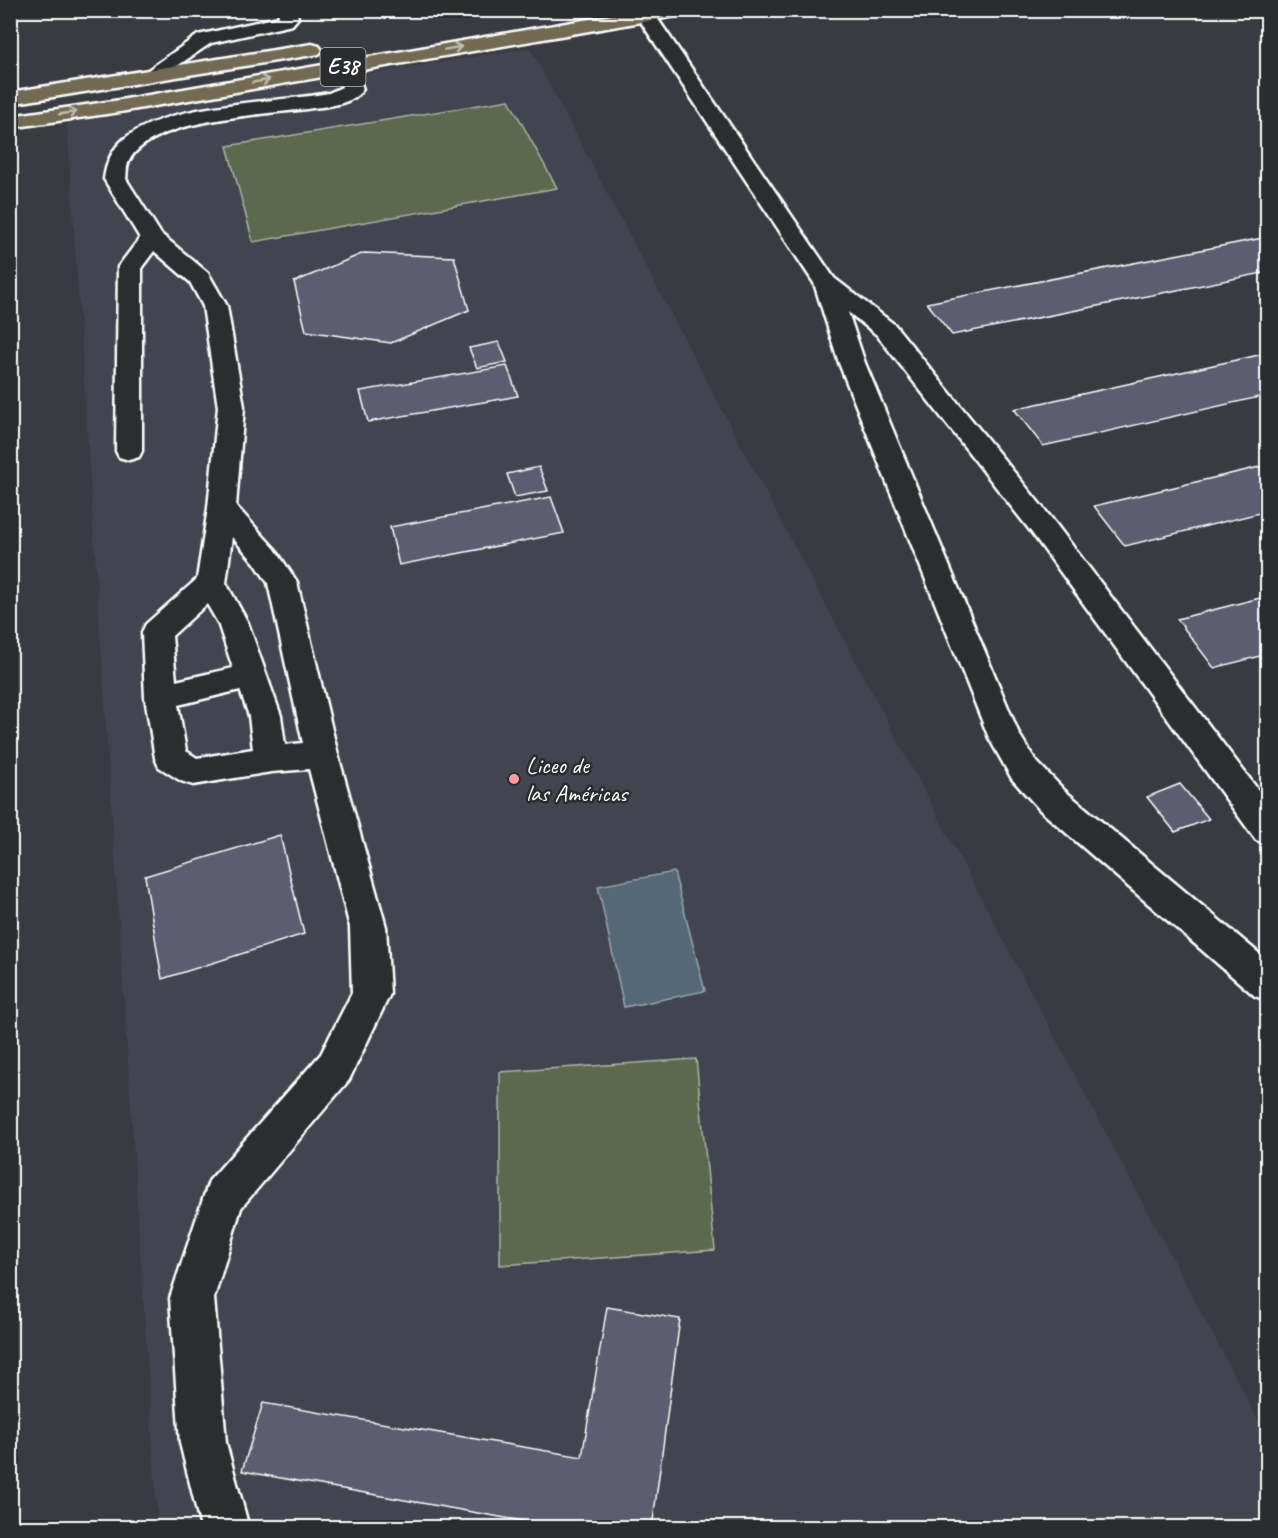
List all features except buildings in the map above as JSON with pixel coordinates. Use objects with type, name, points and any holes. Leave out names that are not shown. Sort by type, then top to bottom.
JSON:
[{"type":"highway","name":"E38","points":[[10,122],[120,106],[676,10]]},
{"type":"highway","name":"E38","points":[[10,98],[325,48]]},
{"type":"lane","points":[[151,75],[205,39],[285,21],[289,18],[287,10]]},
{"type":"lane","points":[[646,16],[826,283],[852,363],[1005,738],[1024,770],[1053,801],[1268,984]]},
{"type":"lane","points":[[271,759],[265,716],[233,623],[211,583],[222,508],[231,407],[215,306],[200,278],[152,238],[115,179],[118,161],[128,146],[150,133],[186,120],[225,112],[285,107],[342,97],[353,88],[346,66]]},
{"type":"lane","points":[[129,451],[130,267],[152,238]]},
{"type":"lane","points":[[826,283],[886,330],[1042,526],[1268,830]]},
{"type":"lane","points":[[222,508],[265,556],[282,582],[322,755],[368,927],[370,994],[335,1067],[224,1196],[192,1298],[203,1443],[225,1527]]},
{"type":"lane","points":[[211,583],[157,632],[161,697],[171,758],[193,772],[271,759],[322,755]]},
{"type":"lane","points":[[161,697],[251,676]]},
{"type":"shaded area","name":"Liceo de las Américas","points":[[530,48],[1267,1437],[1267,1527],[158,1527],[67,121]]},
{"type":"green space","points":[[509,100],[557,188],[253,242],[227,146]]},
{"type":"green space","points":[[696,1059],[715,1250],[500,1265],[500,1072]]},
{"type":"water","points":[[674,872],[705,991],[624,1007],[598,886]]},
{"type":"place","name":"Liceo de las Américas","points":[[514,779]]}]
